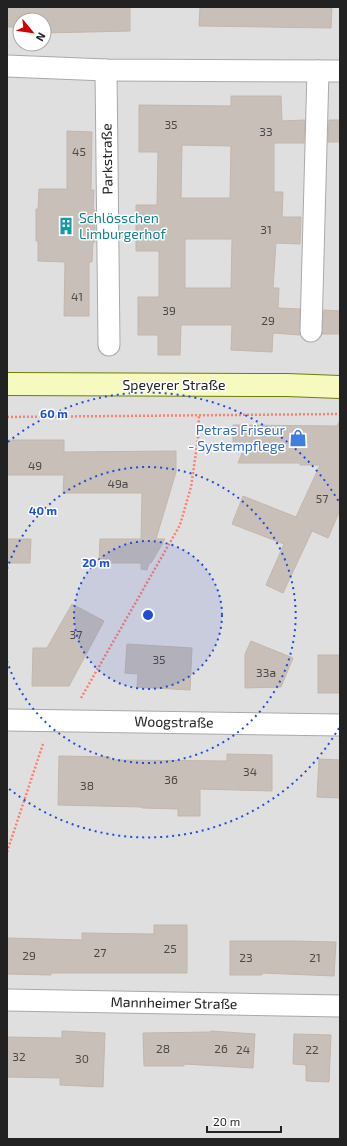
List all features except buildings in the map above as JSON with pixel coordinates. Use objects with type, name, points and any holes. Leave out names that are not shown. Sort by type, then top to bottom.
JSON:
[{"type":"street","points":[[7,66],[106,70],[340,71]]},
{"type":"street","name":"Parkstraße","points":[[106,70],[109,345]]},
{"type":"street","points":[[311,331],[318,71]]},
{"type":"street","name":"Speyerer Straße","points":[[7,384],[287,385],[340,387]]},
{"type":"street","name":"Woogstraße","points":[[7,720],[340,725]]},
{"type":"street","name":"Mannheimer Straße","points":[[7,1000],[340,1006]]},
{"type":"path","points":[[7,416],[340,414]]},
{"type":"path","points":[[7,852],[59,721],[180,525],[191,487],[198,438],[198,415]]},
{"type":"shaded area","points":[[7,7],[340,7],[340,1139],[7,1139]]},
{"type":"place","name":"Schlösschen Limburgerhof","points":[[66,226]]},
{"type":"place","name":"Petras Friseur - Systempflege","points":[[298,438]]}]
